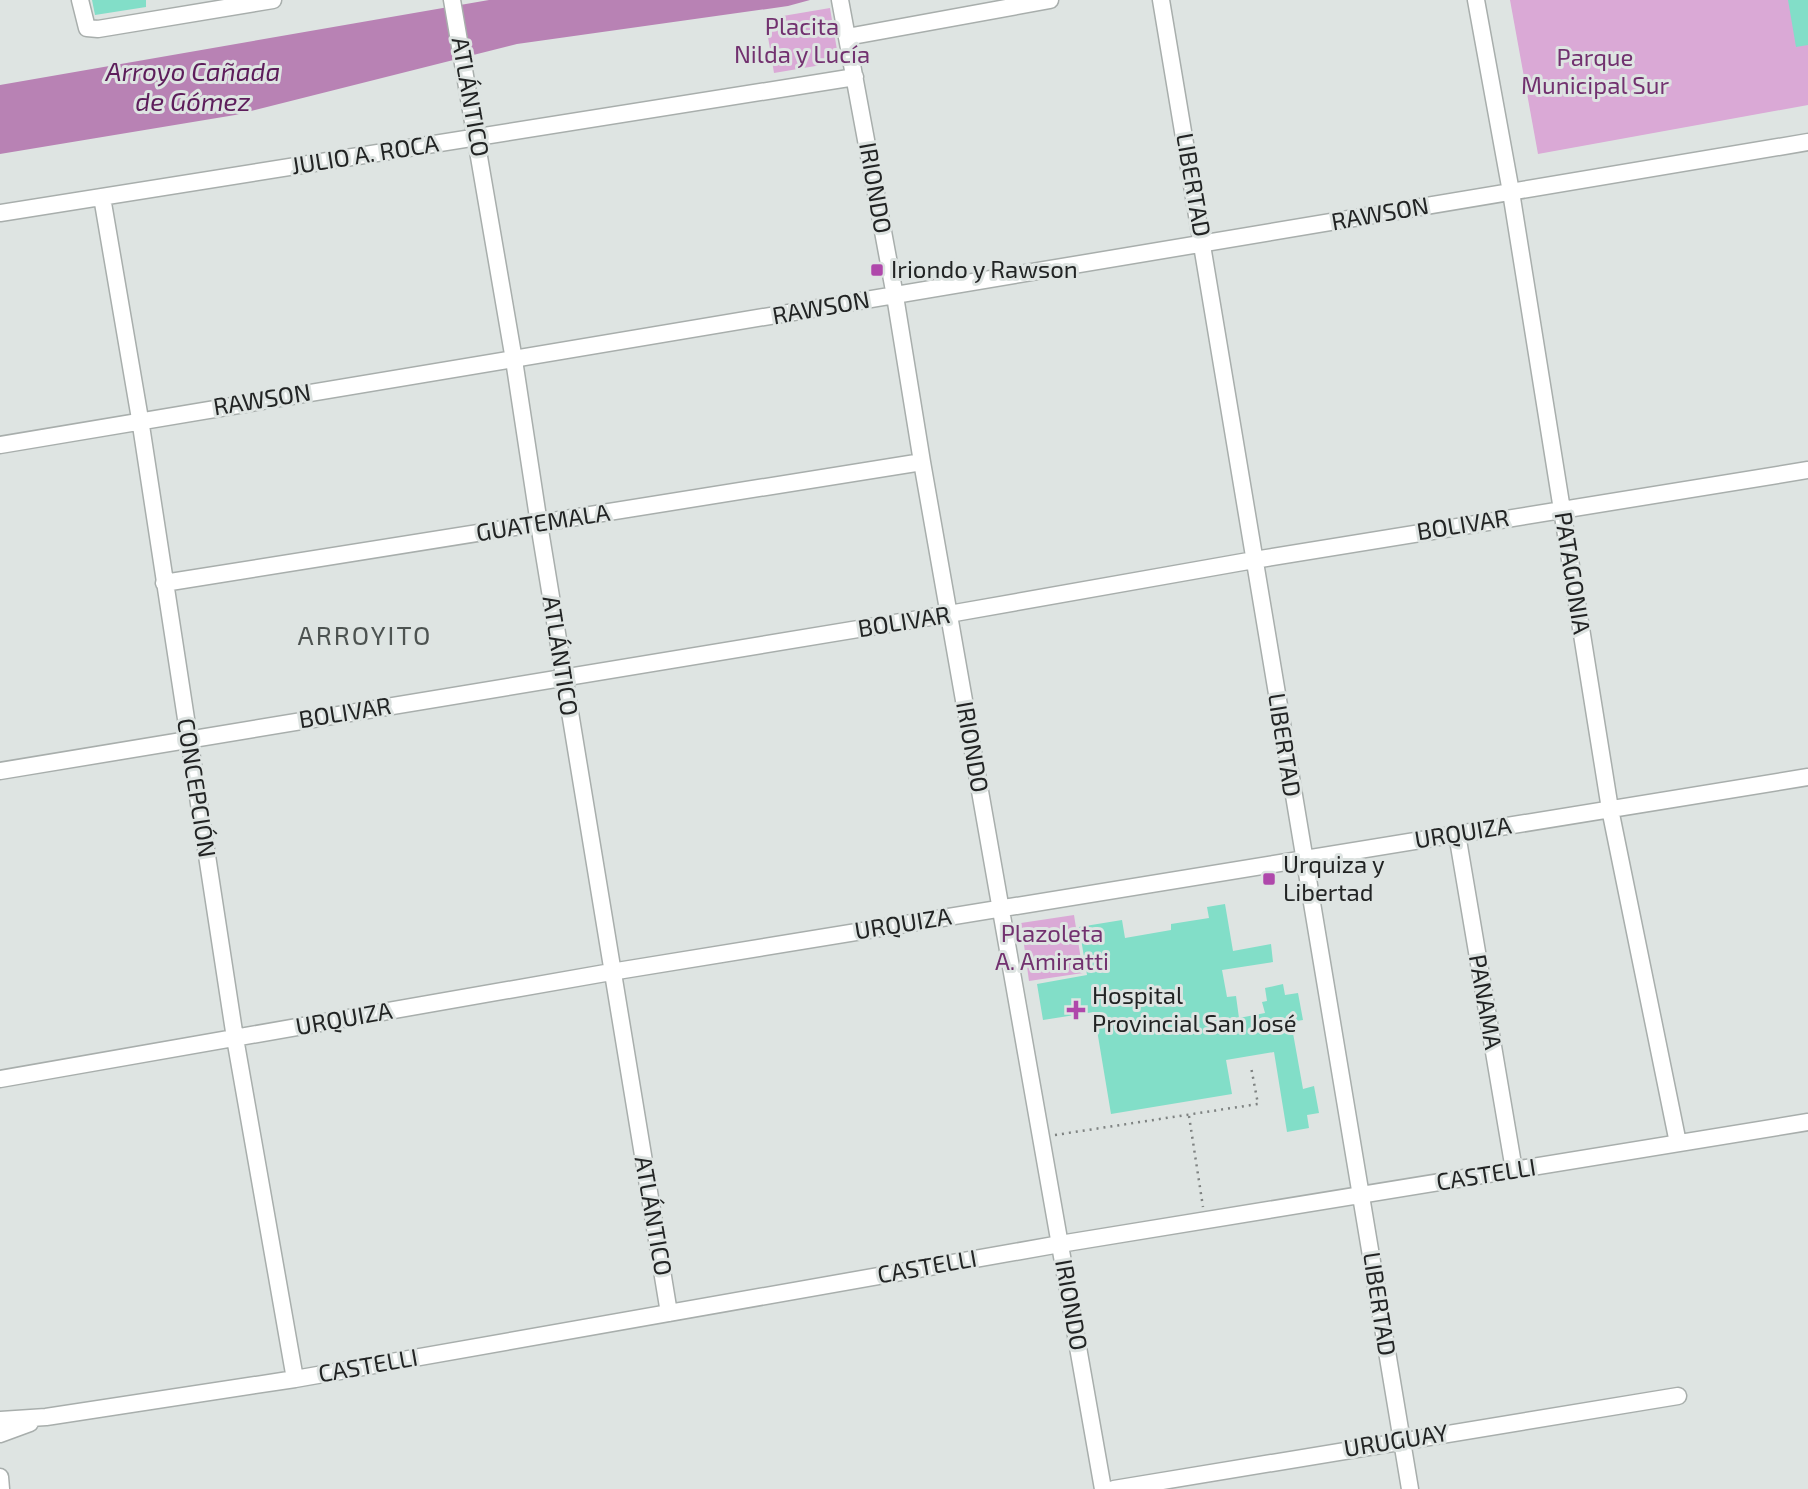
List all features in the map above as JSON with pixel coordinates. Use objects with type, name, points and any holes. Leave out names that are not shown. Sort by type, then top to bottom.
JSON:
[{"type":"street","points":[[80,0],[87,28],[98,29],[273,0]]},
{"type":"street","name":"ATLÁNTICO","points":[[452,0],[478,138],[611,972],[669,1313]]},
{"type":"street","points":[[847,37],[1050,0]]},
{"type":"street","name":"LIBERTAD","points":[[1161,0],[1410,1489]]},
{"type":"street","name":"PATAGONIA","points":[[1476,0],[1511,192],[1610,809],[1678,1143]]},
{"type":"street","name":"IRIONDO","points":[[841,2],[895,296],[1103,1489]]},
{"type":"street","name":"JULIO A. ROCA","points":[[0,213],[855,77]]},
{"type":"street","name":"RAWSON","points":[[0,444],[1808,142]]},
{"type":"street","name":"CONCEPCIÓN","points":[[102,197],[140,419],[235,1038],[295,1378]]},
{"type":"street","name":"GUATEMALA","points":[[164,583],[922,462]]},
{"type":"street","name":"BOLIVAR","points":[[0,771],[949,614],[1254,559],[1808,470]]},
{"type":"street","name":"URQUIZA","points":[[0,1079],[611,972],[1808,778]]},
{"type":"street","name":"PANAMA","points":[[1457,834],[1514,1170]]},
{"type":"street","name":"CASTELLI","points":[[0,1420],[46,1418],[295,1378],[1060,1244],[1808,1122]]},
{"type":"street","name":"URUGUAY","points":[[1114,1489],[1678,1395]]},
{"type":"street","name":"CASTELLI","points":[[0,1434],[46,1418]]},
{"type":"street","points":[[0,1477],[1,1489]]},
{"type":"path","points":[[1041,1138],[1258,1104],[1251,1067]]},
{"type":"path","points":[[1189,1115],[1205,1220]]},
{"type":"green space","name":"Parque Municipal Sur","points":[[1510,0],[1808,0],[1808,105],[1538,154]]},
{"type":"green space","name":"Placita Nilda y Lucía","points":[[830,8],[839,62],[774,73],[765,19]]},
{"type":"green space","name":"Plazoleta A. Amiratti","points":[[1074,915],[1083,973],[1029,981],[1021,923]]},
{"type":"water","name":"Arroyo Cañada de Gómez","points":[[489,0],[810,0],[788,6],[517,44],[235,115],[0,154],[0,85]]},
{"type":"building","points":[[92,0],[146,0],[146,7],[95,15]]},
{"type":"building","points":[[1788,0],[1808,0],[1808,45],[1796,47]]},
{"type":"building","name":"Hospital Provincial San José","points":[[1225,904],[1233,951],[1271,944],[1273,962],[1222,970],[1227,997],[1236,996],[1239,1018],[1265,1013],[1262,1002],[1267,1001],[1265,988],[1283,984],[1285,995],[1298,993],[1303,1020],[1291,1022],[1303,1089],[1314,1086],[1319,1113],[1307,1115],[1309,1128],[1287,1132],[1274,1052],[1226,1060],[1232,1094],[1111,1114],[1094,1012],[1043,1020],[1037,984],[1087,975],[1079,927],[1122,920],[1125,938],[1171,930],[1171,924],[1209,918],[1207,907]]},
{"type":"place","name":"Iriondo y Rawson","points":[[877,270]]},
{"type":"place","name":"Urquiza y Libertad","points":[[1269,879]]},
{"type":"place","name":"Hospital Provincial San José","points":[[1076,1010]]},
{"type":"district","name":"ARROYITO","points":[[365,636]]}]
